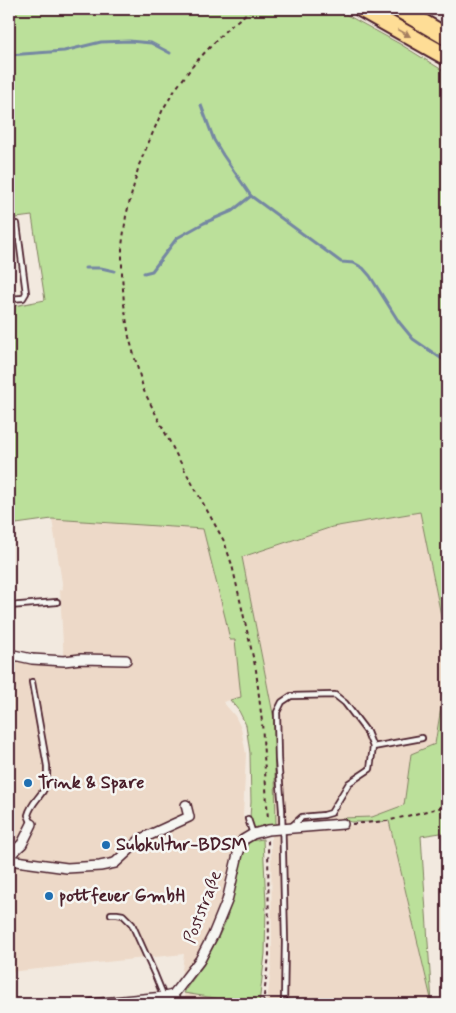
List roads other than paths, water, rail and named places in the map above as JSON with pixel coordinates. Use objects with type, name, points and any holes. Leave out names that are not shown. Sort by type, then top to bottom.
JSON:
[{"type":"highway","points":[[362,9],[447,57]]},
{"type":"highway","points":[[400,9],[447,36]]},
{"type":"street","points":[[9,654],[32,659],[64,661],[81,659],[126,660]]},
{"type":"street","points":[[9,858],[67,868],[100,866],[115,862],[141,839],[189,817],[186,805]]},
{"type":"street","points":[[9,858],[22,844],[32,824]]},
{"type":"street","points":[[253,834],[268,830],[343,824]]},
{"type":"street","name":"Poststraße","points":[[168,996],[200,960],[227,900],[240,847],[243,840],[253,834]]},
{"type":"street","points":[[91,1004],[168,996],[176,1004]]},
{"type":"lane","points":[[9,299],[23,298],[26,293],[17,224]]},
{"type":"lane","points":[[9,606],[57,602]]},
{"type":"lane","points":[[32,682],[47,766],[47,780],[44,790],[30,808],[28,815],[32,824]]},
{"type":"lane","points":[[284,1004],[287,829],[282,810],[277,712],[282,702],[292,696],[335,695],[345,703],[367,732],[373,747],[370,769],[349,783],[331,812],[324,815],[302,817],[287,829]]},
{"type":"lane","points":[[373,747],[422,738]]},
{"type":"lane","points":[[248,819],[253,834]]},
{"type":"lane","points":[[110,914],[123,915],[132,924],[155,975],[168,996]]},
{"type":"waterway","points":[[9,55],[64,51],[101,42],[129,41],[151,43],[170,53]]},
{"type":"waterway","points":[[201,105],[214,140],[251,196],[341,262],[354,263],[363,268],[399,322],[413,339],[447,364]]},
{"type":"waterway","points":[[144,273],[152,271],[177,238],[204,223],[232,211],[251,196]]},
{"type":"waterway","points":[[85,268],[101,268],[114,271]]},
{"type":"place","name":"Trink & Spare","points":[[28,783]]},
{"type":"place","name":"Subkultur-BDSM","points":[[106,845]]},
{"type":"place","name":"pottfeuer GmbH","points":[[49,896]]}]
